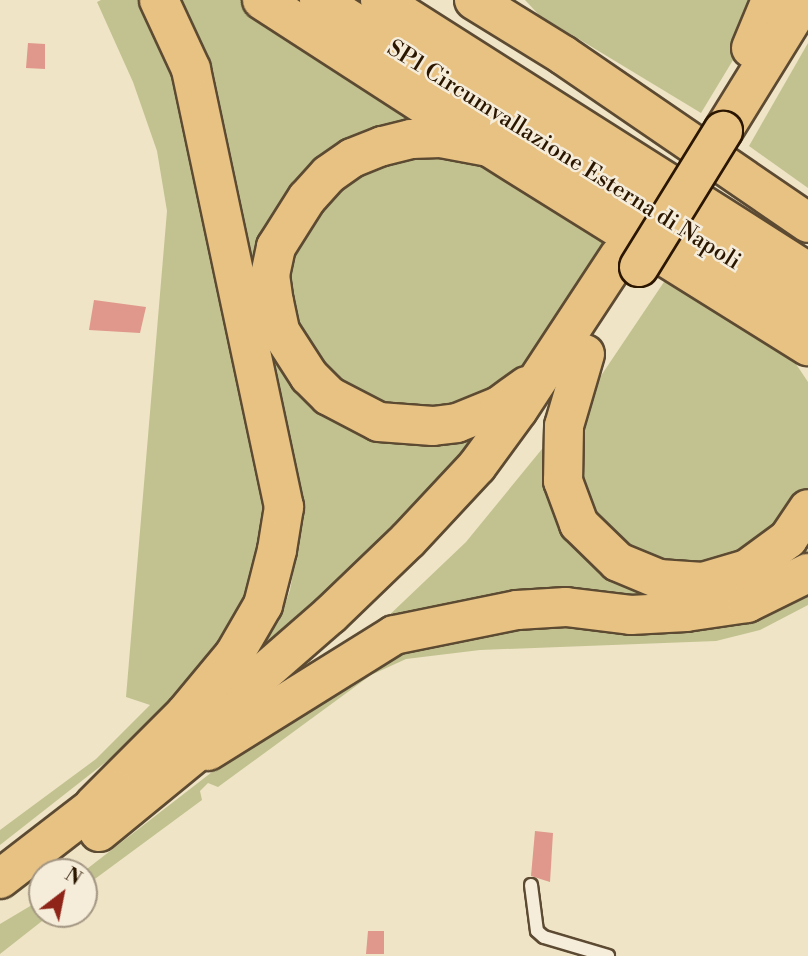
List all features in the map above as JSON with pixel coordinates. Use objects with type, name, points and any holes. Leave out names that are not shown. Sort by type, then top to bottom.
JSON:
[{"type":"highway","points":[[94,805],[185,714],[234,655],[263,606],[284,507],[191,69],[159,0]]},
{"type":"highway","points":[[262,0],[489,147],[801,330],[808,367]]},
{"type":"highway","name":"SP1 Circumvallazione Esterna di Napoli","points":[[319,0],[801,330]]},
{"type":"highway","name":"SP1 Circumvallazione Esterna di Napoli","points":[[380,0],[808,272]]},
{"type":"highway","points":[[474,0],[563,55],[806,221]]},
{"type":"highway","points":[[503,0],[563,55]]},
{"type":"highway","points":[[0,879],[94,805],[181,744],[330,615],[477,466],[629,261],[791,7]]},
{"type":"highway","points":[[714,127],[751,47],[791,7]]},
{"type":"highway","points":[[489,147],[441,138],[411,139],[382,146],[352,158],[328,175],[307,198],[276,247],[270,275],[280,331],[292,354],[329,396],[379,422],[433,426],[457,423],[499,406],[541,377]]},
{"type":"highway","points":[[629,261],[584,354],[564,426],[563,481],[579,524],[618,562],[659,579],[703,582],[747,569],[788,539],[808,509]]},
{"type":"highway","points":[[66,858],[185,764],[402,574],[491,477],[584,354]]},
{"type":"highway","points":[[185,764],[394,635],[517,610],[566,607],[631,615],[735,605],[747,603],[808,573]]},
{"type":"highway","points":[[0,909],[28,887]]},
{"type":"lane","points":[[531,885],[537,931],[544,937],[608,956]]},
{"type":"green space","points":[[148,0],[164,23],[275,510],[256,603],[176,707],[0,845],[0,830],[96,759],[150,705],[126,697],[167,211],[157,151],[133,82],[97,2]]},
{"type":"green space","points":[[177,0],[243,0],[420,118],[380,126],[349,138],[329,151],[272,234],[310,390],[481,433],[419,511],[246,670],[279,621],[290,590],[299,540],[300,513],[295,466],[218,101]]},
{"type":"green space","points":[[525,0],[765,0],[753,27],[701,113],[539,15]]},
{"type":"green space","points":[[808,43],[808,188],[749,146]]},
{"type":"green space","points":[[464,151],[617,245],[528,380],[423,422],[335,385],[295,320],[290,282],[292,263],[296,244],[343,176],[377,156]]},
{"type":"green space","points":[[666,279],[792,358],[808,382],[808,507],[791,532],[689,571],[634,553],[593,511],[579,475],[586,398]]},
{"type":"green space","points":[[551,438],[555,458],[632,576],[808,544],[808,558],[728,594],[502,599],[433,607],[383,621],[466,542]]},
{"type":"green space","points":[[808,584],[808,605],[760,630],[716,641],[480,650],[406,659],[371,675],[218,787],[208,783],[200,791],[202,800],[98,877],[98,860],[332,679],[390,647]]},
{"type":"green space","points":[[28,907],[28,928],[33,928],[0,954],[0,924]]},
{"type":"building","points":[[28,43],[45,44],[45,69],[26,68]]},
{"type":"building","points":[[94,300],[146,307],[140,333],[89,330]]},
{"type":"building","points":[[535,831],[553,833],[550,882],[531,876]]},
{"type":"building","points":[[368,931],[384,931],[384,954],[366,954]]}]
